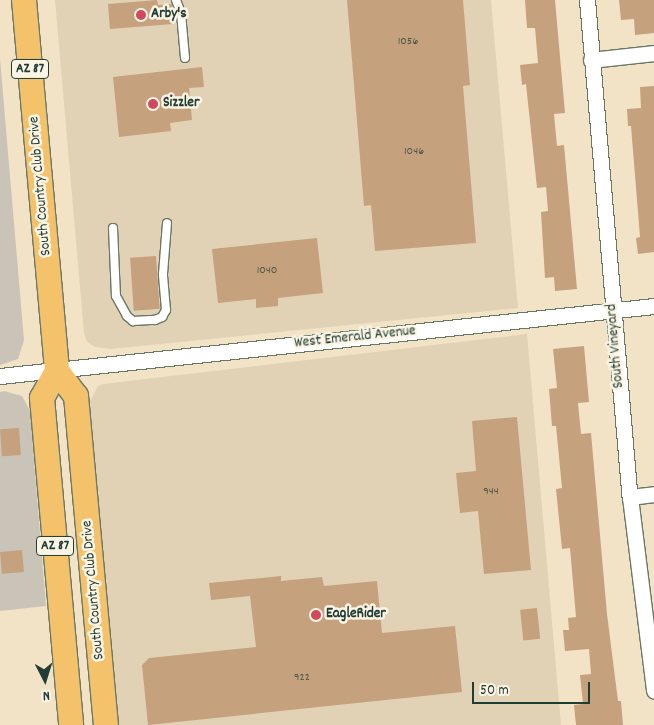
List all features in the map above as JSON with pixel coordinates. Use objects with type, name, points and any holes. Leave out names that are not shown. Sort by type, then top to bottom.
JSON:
[{"type":"main road","name":"South Country Club Drive","points":[[24,0],[57,371],[76,396],[106,725]]},
{"type":"main road","name":"AZ 87","points":[[57,371],[42,398],[70,725]]},
{"type":"street","name":"South Vineyard","points":[[587,0],[612,310],[630,497],[653,685]]},
{"type":"street","points":[[591,60],[654,53]]},
{"type":"street","name":"West Emerald Avenue","points":[[0,376],[654,306]]},
{"type":"street","points":[[630,497],[654,494]]},
{"type":"lane","points":[[176,0],[181,13],[185,58]]},
{"type":"lane","points":[[113,228],[116,296],[126,316],[133,321],[155,320],[162,317],[166,310],[163,274],[167,223]]},
{"type":"shaded area","points":[[55,0],[491,0],[518,308],[111,349],[95,347],[87,342],[84,333]]},
{"type":"shaded area","points":[[0,59],[24,340],[18,359],[0,365]]},
{"type":"shaded area","points":[[527,334],[561,725],[118,725],[90,411],[90,401],[98,386]]},
{"type":"shaded area","points":[[4,391],[22,396],[30,411],[46,606],[0,611],[0,392]]},
{"type":"building","name":"Arby's","points":[[157,0],[158,5],[172,4],[173,24],[110,29],[108,4]]},
{"type":"building","points":[[347,0],[463,0],[470,85],[463,86],[476,243],[375,251],[371,205],[364,206]]},
{"type":"building","points":[[525,0],[555,0],[565,113],[554,114],[557,146],[564,145],[577,289],[555,291],[554,277],[545,278],[541,212],[548,211],[546,187],[537,188],[526,84],[522,85],[520,65],[538,63],[535,28],[527,28]]},
{"type":"building","points":[[619,0],[654,0],[654,33],[635,35],[634,19],[621,20]]},
{"type":"building","name":"Sizzler","points":[[202,67],[204,87],[189,88],[192,120],[170,123],[171,131],[119,137],[113,77]]},
{"type":"building","points":[[654,86],[654,252],[638,254],[636,238],[640,237],[631,126],[628,126],[627,109],[641,108],[640,87]]},
{"type":"building","points":[[317,238],[323,293],[278,298],[278,306],[256,308],[256,299],[218,303],[212,249]]},
{"type":"building","points":[[156,256],[160,309],[134,311],[130,258]]},
{"type":"building","points":[[584,346],[589,402],[578,403],[581,434],[591,433],[607,614],[618,701],[621,701],[623,725],[576,725],[574,705],[583,704],[580,675],[591,674],[589,649],[565,651],[563,630],[569,630],[568,618],[576,617],[570,548],[562,549],[556,489],[562,488],[556,426],[552,426],[549,389],[557,388],[553,349]]},
{"type":"building","points":[[517,417],[531,570],[484,574],[478,511],[460,513],[456,473],[476,471],[472,421]]},
{"type":"building","points":[[19,428],[21,455],[2,456],[0,429]]},
{"type":"building","points":[[22,550],[24,572],[2,574],[0,552]]},
{"type":"building","points":[[281,576],[281,581],[322,577],[324,586],[377,581],[382,633],[455,626],[462,692],[148,725],[142,665],[149,658],[256,647],[250,596],[211,600],[209,583]]},
{"type":"building","points":[[537,608],[540,639],[523,641],[520,610]]},
{"type":"place","name":"Arby's","points":[[141,15]]},
{"type":"place","name":"Sizzler","points":[[153,104]]},
{"type":"place","name":"EagleRider","points":[[316,615]]}]
